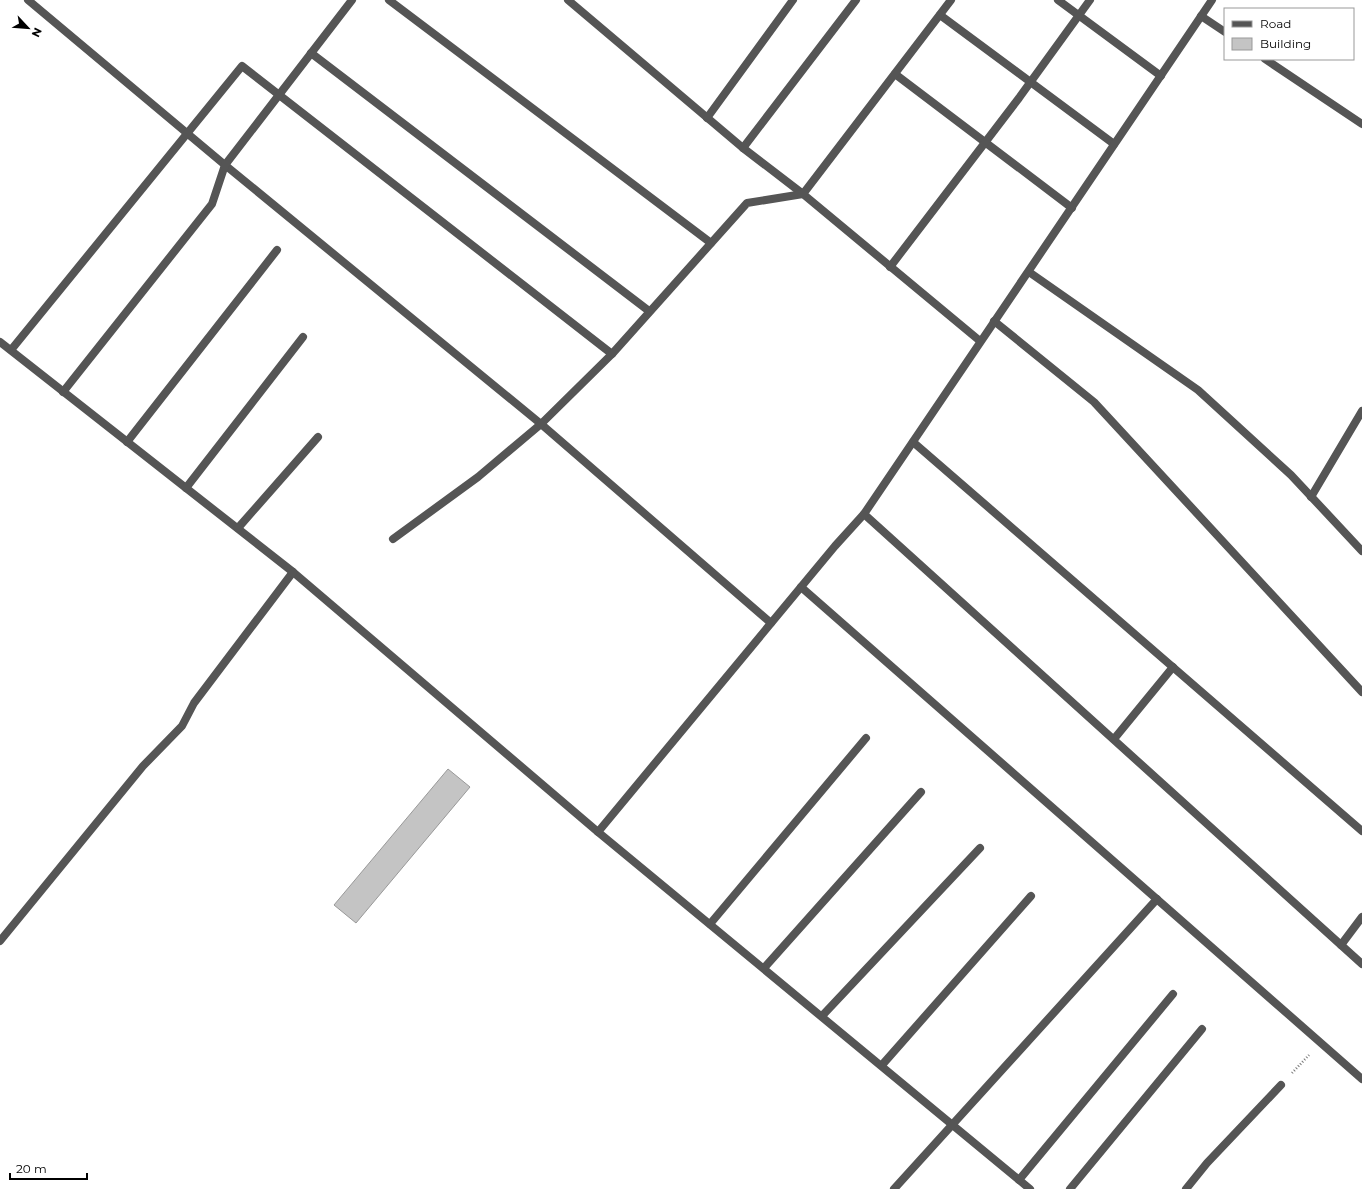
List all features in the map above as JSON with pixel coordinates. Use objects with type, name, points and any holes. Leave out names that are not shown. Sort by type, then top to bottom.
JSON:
[{"type":"street","points":[[28,0],[225,165],[541,424],[771,623]]},
{"type":"street","points":[[63,392],[212,204],[225,165],[352,0]]},
{"type":"street","points":[[389,0],[711,243]]},
{"type":"street","points":[[568,0],[743,148],[803,194],[980,341]]},
{"type":"street","points":[[707,118],[793,0]]},
{"type":"street","points":[[743,148],[856,0]]},
{"type":"street","points":[[393,539],[478,477],[541,424],[612,354],[747,203],[803,194],[951,0]]},
{"type":"street","points":[[1058,0],[1161,76]]},
{"type":"street","points":[[890,267],[1031,83],[1090,0]]},
{"type":"street","points":[[598,832],[801,587],[864,514],[1212,0]]},
{"type":"street","points":[[940,15],[1114,144]]},
{"type":"street","points":[[1201,16],[1224,31]]},
{"type":"street","points":[[311,53],[649,311]]},
{"type":"street","points":[[1266,60],[1362,124]]},
{"type":"street","points":[[11,350],[242,66],[612,354]]},
{"type":"street","points":[[895,74],[1072,208]]},
{"type":"street","points":[[127,442],[277,250]]},
{"type":"street","points":[[1029,272],[1198,390],[1291,475],[1362,551]]},
{"type":"street","points":[[994,321],[1094,402],[1362,692]]},
{"type":"street","points":[[186,488],[303,337]]},
{"type":"street","points":[[0,342],[293,572],[598,832],[882,1065],[1030,1189]]},
{"type":"street","points":[[1312,497],[1362,411]]},
{"type":"street","points":[[238,528],[318,437]]},
{"type":"street","points":[[912,442],[1362,831]]},
{"type":"street","points":[[864,514],[1362,964]]},
{"type":"street","points":[[0,941],[143,766],[182,726],[194,703],[293,572]]},
{"type":"street","points":[[801,587],[1362,1079]]},
{"type":"street","points":[[1114,739],[1173,667]]},
{"type":"street","points":[[710,924],[866,738]]},
{"type":"street","points":[[764,968],[921,792]]},
{"type":"street","points":[[822,1016],[980,848]]},
{"type":"street","points":[[882,1065],[1031,896]]},
{"type":"street","points":[[894,1189],[954,1125],[1157,899]]},
{"type":"street","points":[[1341,946],[1362,917]]},
{"type":"street","points":[[1019,1180],[1173,994]]},
{"type":"street","points":[[1070,1189],[1202,1029]]},
{"type":"street","points":[[1186,1189],[1207,1163],[1280,1085]]},
{"type":"path","points":[[1280,1085],[1321,1043]]},
{"type":"building","points":[[448,769],[470,787],[356,923],[334,905]]}]
